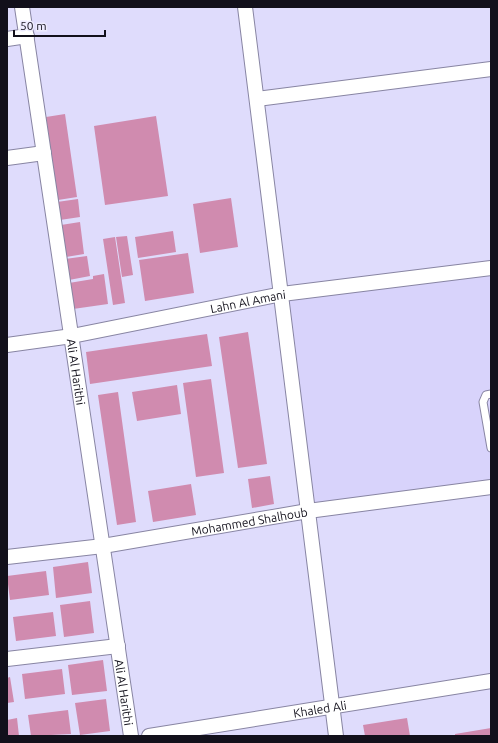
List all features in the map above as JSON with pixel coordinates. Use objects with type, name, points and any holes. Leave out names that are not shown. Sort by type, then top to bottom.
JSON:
[{"type":"street","name":"Ali Al Harithi","points":[[22,7],[131,736]]},
{"type":"street","points":[[245,7],[336,736]]},
{"type":"street","points":[[7,39],[27,36]]},
{"type":"street","points":[[257,99],[491,69]]},
{"type":"street","points":[[7,158],[44,153]]},
{"type":"street","name":"Lahn Al Amani","points":[[7,345],[72,336],[282,294],[491,268]]},
{"type":"street","name":"Mohammed Shalhoub","points":[[7,557],[103,546],[308,511],[491,487]]},
{"type":"street","points":[[7,659],[118,646]]},
{"type":"street","name":"Khaled Ali","points":[[149,736],[332,705],[491,681]]},
{"type":"lane","points":[[491,394],[486,395],[483,402],[491,448]]},
{"type":"shaded area","points":[[491,268],[491,487],[308,511],[282,294]]},
{"type":"building","points":[[65,114],[77,197],[58,200],[46,117]]},
{"type":"building","points":[[156,116],[168,196],[105,205],[94,126]]},
{"type":"building","points":[[231,198],[238,247],[200,253],[193,204]]},
{"type":"building","points":[[78,199],[80,217],[60,220],[57,202]]},
{"type":"building","points":[[80,222],[84,254],[66,257],[61,225]]},
{"type":"building","points":[[173,231],[176,252],[138,258],[135,237]]},
{"type":"building","points":[[127,236],[133,275],[122,277],[116,237]]},
{"type":"building","points":[[115,237],[125,303],[113,305],[103,239]]},
{"type":"building","points":[[188,253],[194,293],[145,301],[139,260]]},
{"type":"building","points":[[87,256],[90,276],[69,280],[65,259]]},
{"type":"building","points":[[104,274],[108,304],[73,309],[69,283],[93,279],[93,276]]},
{"type":"building","points":[[248,332],[267,464],[238,468],[219,337]]},
{"type":"building","points":[[207,334],[212,366],[90,384],[86,352]]},
{"type":"building","points":[[211,379],[224,473],[196,477],[183,383]]},
{"type":"building","points":[[177,385],[181,414],[137,421],[132,392]]},
{"type":"building","points":[[118,392],[136,522],[117,525],[98,395]]},
{"type":"building","points":[[270,476],[274,504],[252,508],[248,479]]},
{"type":"building","points":[[191,484],[196,515],[153,522],[148,491]]},
{"type":"building","points":[[88,562],[92,593],[56,598],[53,567]]},
{"type":"building","points":[[46,571],[49,595],[10,600],[7,576]]},
{"type":"building","points":[[90,601],[94,633],[64,637],[60,605]]},
{"type":"building","points":[[53,612],[56,636],[16,641],[13,617]]},
{"type":"building","points":[[103,660],[107,691],[72,695],[68,665]]},
{"type":"building","points":[[62,669],[65,694],[25,699],[22,674]]},
{"type":"building","points":[[10,677],[14,702],[7,703],[7,678]]},
{"type":"building","points":[[106,699],[110,731],[80,735],[75,703]]},
{"type":"building","points":[[68,710],[71,734],[31,736],[28,715]]},
{"type":"building","points":[[17,718],[19,736],[7,736],[7,720]]},
{"type":"building","points":[[407,718],[410,736],[365,736],[363,725]]},
{"type":"building","points":[[491,728],[491,736],[455,736],[455,734]]}]
